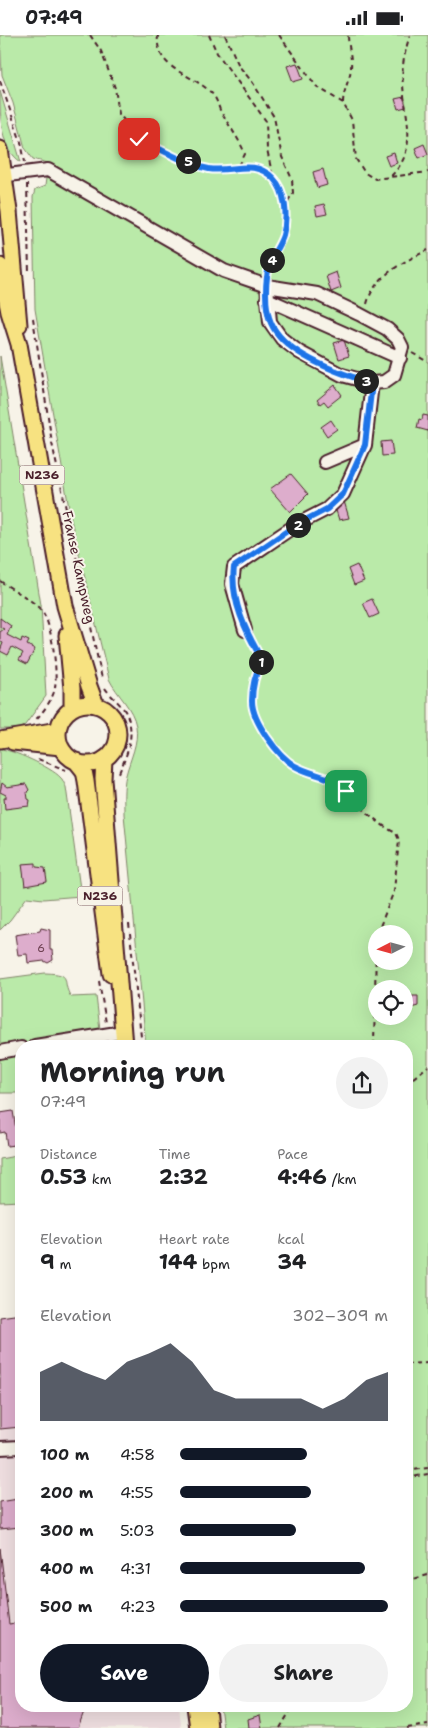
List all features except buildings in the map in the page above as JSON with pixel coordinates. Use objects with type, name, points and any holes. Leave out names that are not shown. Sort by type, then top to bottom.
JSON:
[{"type":"main road","name":"Franse Kampweg","points":[[0,149],[19,312],[19,344]]},
{"type":"main road","name":"Franse Kampweg","points":[[0,266],[9,312],[19,344],[65,606],[72,708]]},
{"type":"main road","name":"Franse Kampweg","points":[[65,606],[88,686],[96,705]]},
{"type":"main road","points":[[61,747],[58,742],[60,722],[72,708],[83,704],[96,705]]},
{"type":"main road","name":"N236","points":[[96,705],[109,712],[118,729],[115,747],[104,759],[103,779],[122,992],[124,1039]]},
{"type":"main road","points":[[3,740],[58,731]]},
{"type":"main road","points":[[3,740],[21,745],[61,747]]},
{"type":"main road","name":"N236","points":[[61,747],[72,766],[84,771],[113,994],[124,1039]]},
{"type":"main road","points":[[72,766],[94,764],[104,759]]},
{"type":"main road","points":[[196,1712],[198,1728]]},
{"type":"main road","points":[[208,1712],[210,1728]]},
{"type":"street","points":[[2,176],[48,170],[224,271],[401,353]]},
{"type":"street","points":[[267,292],[317,294],[386,329],[398,339],[401,353],[394,375],[384,382],[372,383],[342,375],[299,352],[288,343],[270,322],[267,292]]},
{"type":"street","points":[[244,631],[232,584],[234,567],[296,525],[327,509],[343,494],[365,445],[372,383]]},
{"type":"street","points":[[325,463],[365,445]]},
{"type":"street","points":[[111,1040],[124,1039]]},
{"type":"street","points":[[0,1051],[15,1049]]},
{"type":"street","points":[[0,1448],[15,1447]]},
{"type":"path","points":[[90,35],[104,60],[115,88],[120,114],[139,139],[208,169],[230,171],[239,166],[245,154],[216,97],[203,84],[180,74],[164,61],[157,45],[158,35]]},
{"type":"path","points":[[209,35],[217,53],[266,121],[267,150],[273,178],[286,204]]},
{"type":"path","points":[[225,35],[239,67],[253,83],[274,117],[282,157],[292,179],[293,193],[286,204],[283,235],[270,263],[267,292]]},
{"type":"path","points":[[279,35],[316,86],[343,103]]},
{"type":"path","points":[[348,35],[351,65],[349,78],[343,90],[343,103],[352,120],[356,159],[364,173],[375,179],[428,172]]},
{"type":"path","points":[[391,176],[402,166],[409,143],[408,113],[402,85],[403,57],[410,35]]},
{"type":"path","points":[[0,81],[21,142],[27,173],[29,280]]},
{"type":"path","points":[[239,166],[256,168],[273,178]]},
{"type":"path","points":[[359,314],[367,304],[370,291],[385,276],[408,259],[428,250]]},
{"type":"path","name":"Franse Kampweg","points":[[32,310],[52,443],[102,674],[102,685],[127,715],[130,730],[126,755],[117,777]]},
{"type":"path","points":[[401,353],[428,362]]},
{"type":"path","points":[[0,581],[41,610],[48,621],[55,671],[55,691],[40,715]]},
{"type":"path","points":[[428,629],[428,646]]},
{"type":"path","points":[[244,631],[262,660],[256,673],[252,702],[262,727],[273,747],[293,765],[311,774],[329,778],[346,791],[380,825],[396,833],[399,840],[394,891],[381,925]]},
{"type":"path","points":[[44,761],[72,766]]},
{"type":"path","points":[[129,922],[141,1040]]},
{"type":"path","points":[[374,1040],[376,970]]},
{"type":"path","points":[[413,1078],[428,1066]]},
{"type":"path","points":[[413,1364],[428,1363]]},
{"type":"path","points":[[413,1470],[428,1468]]},
{"type":"path","points":[[413,1477],[428,1474]]},
{"type":"path","points":[[413,1579],[428,1575]]},
{"type":"path","points":[[280,1728],[289,1712]]},
{"type":"path","points":[[407,1728],[428,1725]]},
{"type":"shaded area","points":[[15,1323],[15,1712],[180,1712],[181,1725],[179,1728],[0,1728],[0,1324]]},
{"type":"green space","points":[[0,35],[428,35],[428,1728],[223,1728],[221,1712],[413,1712],[413,1040],[145,1040],[124,814],[125,780],[137,732],[132,713],[109,679],[71,520],[35,309],[33,197],[35,190],[45,186],[48,163],[33,159],[25,148],[13,103],[2,75]]},
{"type":"green space","points":[[0,91],[21,162],[14,156],[5,140],[1,121]]},
{"type":"green space","points":[[0,356],[41,605],[46,696],[25,725],[19,729],[0,729]]},
{"type":"green space","points":[[0,749],[22,755],[56,773],[63,780],[66,787],[81,896],[43,899],[27,897],[0,930]]},
{"type":"green space","points":[[45,973],[60,975],[65,979],[71,997],[96,996],[101,1040],[15,1040],[15,1093],[0,1093],[0,979]]},
{"type":"green space","points":[[15,1156],[15,1201],[0,1202],[0,1159]]},
{"type":"route","points":[[139,139],[208,169],[230,171],[239,166],[256,168],[273,178],[286,204],[283,235],[270,263],[267,299],[270,322],[282,339],[299,352],[342,375],[372,383],[365,445],[343,494],[327,509],[296,525],[234,567],[232,584],[244,631],[262,660],[256,673],[252,702],[262,727],[273,747],[293,765],[311,774],[329,778],[346,791]]}]
